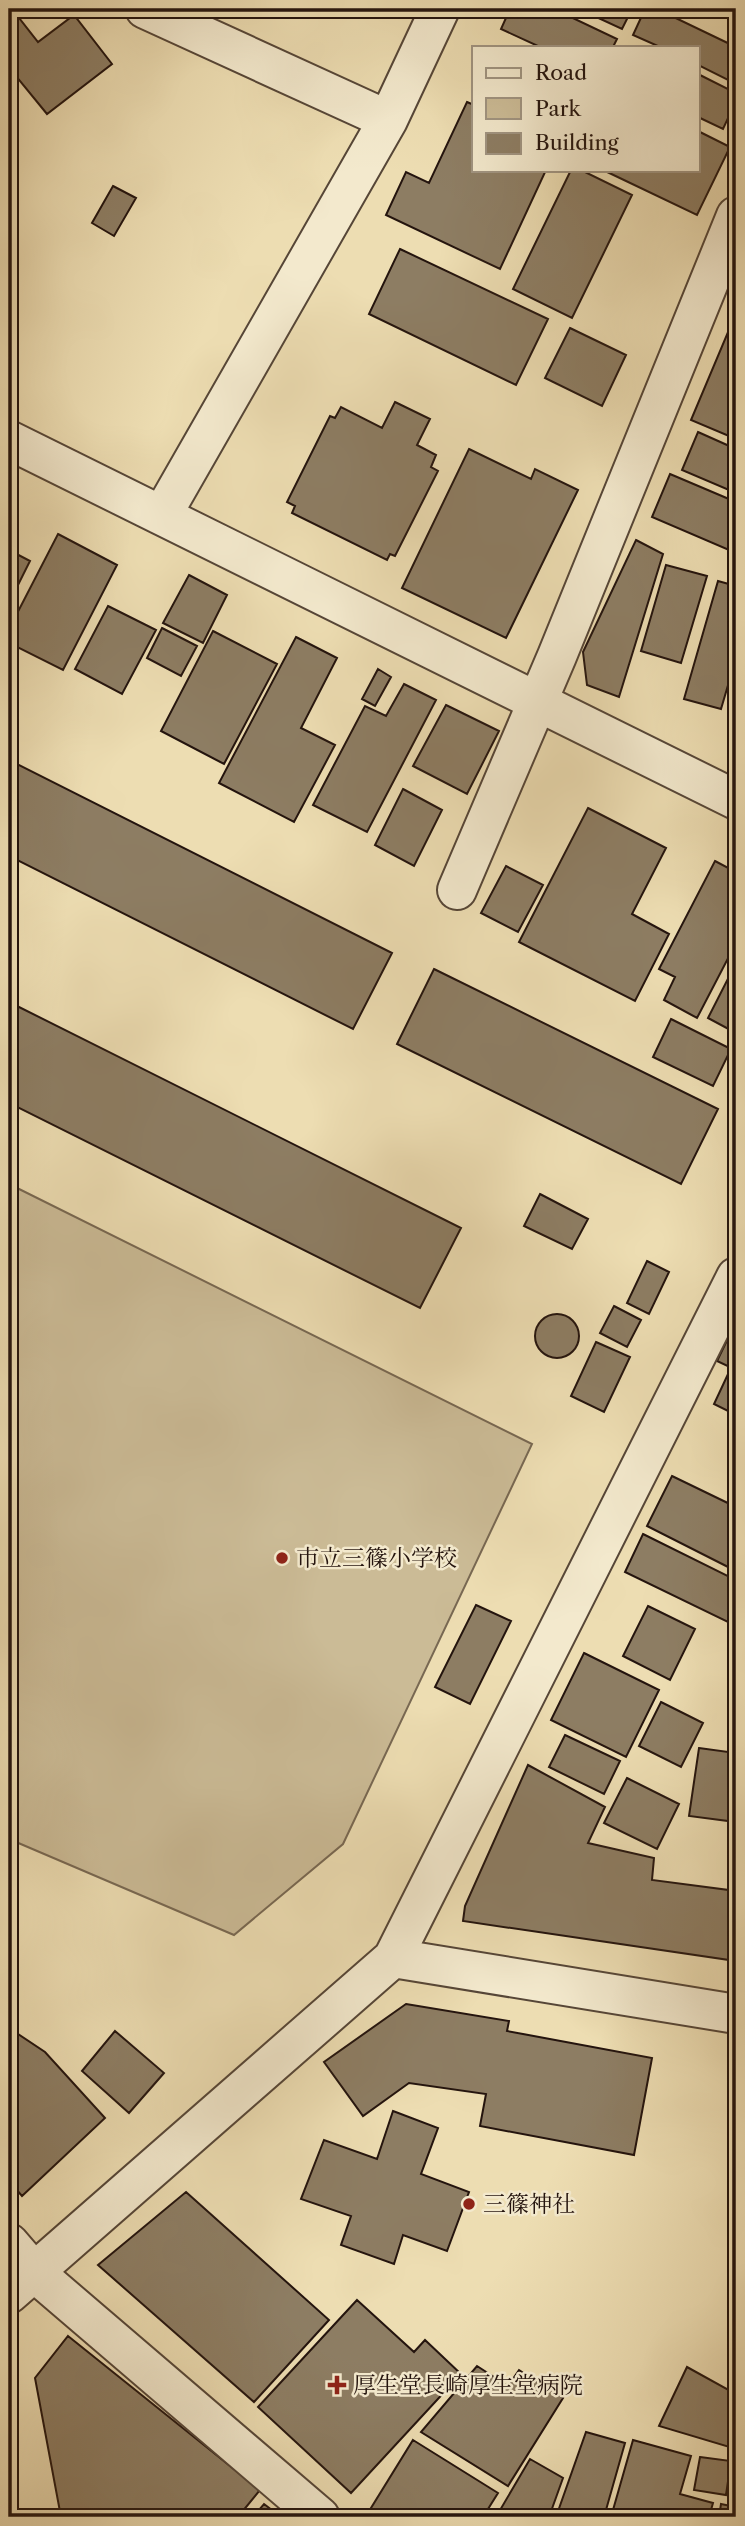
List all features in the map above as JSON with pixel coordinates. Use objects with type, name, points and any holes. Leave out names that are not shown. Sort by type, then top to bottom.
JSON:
[{"type":"street","points":[[145,9],[388,120]]},
{"type":"street","points":[[162,515],[388,120],[440,9]]},
{"type":"street","points":[[457,890],[721,293],[736,216]]},
{"type":"street","points":[[9,440],[736,800]]},
{"type":"street","points":[[21,2283],[393,1958],[736,1277]]},
{"type":"street","points":[[393,1958],[736,2014]]},
{"type":"street","points":[[9,2243],[21,2283],[320,2517]]},
{"type":"green space","points":[[9,1184],[532,1444],[343,1844],[234,1935],[9,1839]]},
{"type":"building","points":[[9,9],[12,9],[38,42],[74,15],[112,64],[47,114],[16,76],[9,81]]},
{"type":"building","points":[[510,9],[554,9],[617,39],[614,46],[538,46],[501,29]]},
{"type":"building","points":[[579,9],[632,9],[622,29]]},
{"type":"building","points":[[645,9],[657,9],[736,47],[736,84],[700,66],[700,46],[658,46],[633,35]]},
{"type":"building","points":[[700,75],[736,93],[736,101],[723,129],[700,118]]},
{"type":"building","points":[[467,102],[472,104],[472,172],[545,172],[500,269],[386,215],[406,172],[429,183]]},
{"type":"building","points":[[700,132],[730,147],[697,215],[607,172],[700,172]]},
{"type":"building","points":[[570,172],[585,172],[632,195],[572,318],[513,289]]},
{"type":"building","points":[[113,186],[136,198],[114,236],[92,223]]},
{"type":"building","points":[[400,249],[548,319],[516,385],[369,314]]},
{"type":"building","points":[[731,325],[736,327],[736,439],[691,420]]},
{"type":"building","points":[[570,328],[626,355],[602,406],[545,378]]},
{"type":"building","points":[[395,402],[430,419],[417,445],[436,455],[431,467],[438,471],[395,556],[390,554],[387,560],[292,513],[295,506],[287,502],[330,416],[335,418],[341,407],[382,428]]},
{"type":"building","points":[[698,432],[736,449],[736,493],[682,470]]},
{"type":"building","points":[[469,449],[531,479],[535,469],[578,490],[506,638],[402,588]]},
{"type":"building","points":[[670,474],[736,502],[736,553],[652,517]]},
{"type":"building","points":[[58,534],[117,565],[63,670],[9,643],[9,629]]},
{"type":"building","points":[[636,540],[663,554],[619,697],[587,685],[583,652]]},
{"type":"building","points":[[9,550],[30,561],[9,603]]},
{"type":"building","points":[[666,565],[707,576],[681,663],[641,651]]},
{"type":"building","points":[[189,575],[227,595],[203,643],[163,623]]},
{"type":"building","points":[[718,581],[736,586],[736,658],[721,709],[684,699]]},
{"type":"building","points":[[108,606],[156,630],[122,694],[75,669]]},
{"type":"building","points":[[162,628],[197,646],[181,676],[147,658]]},
{"type":"building","points":[[213,631],[277,664],[224,764],[161,731]]},
{"type":"building","points":[[296,637],[337,658],[301,728],[335,745],[294,822],[219,783]]},
{"type":"building","points":[[378,669],[391,677],[375,706],[362,699]]},
{"type":"building","points":[[404,684],[436,700],[367,832],[313,805],[365,706],[386,716]]},
{"type":"building","points":[[446,705],[499,731],[467,794],[413,766]]},
{"type":"building","points":[[9,760],[392,953],[353,1029],[9,856]]},
{"type":"building","points":[[403,789],[442,810],[414,866],[375,845]]},
{"type":"building","points":[[588,808],[666,848],[632,914],[669,934],[635,1001],[519,942]]},
{"type":"building","points":[[715,861],[736,872],[736,943],[697,1018],[664,1000],[675,977],[659,969]]},
{"type":"building","points":[[506,866],[543,885],[518,932],[481,913]]},
{"type":"building","points":[[736,963],[736,1033],[708,1018]]},
{"type":"building","points":[[434,969],[718,1109],[681,1184],[397,1044]]},
{"type":"building","points":[[9,1002],[461,1228],[420,1308],[9,1103]]},
{"type":"building","points":[[671,1019],[731,1049],[713,1086],[653,1057]]},
{"type":"building","points":[[540,1194],[588,1219],[572,1249],[524,1226]]},
{"type":"building","points":[[647,1261],[669,1272],[649,1314],[627,1303]]},
{"type":"building","points":[[614,1306],[641,1320],[627,1347],[600,1333]]},
{"type":"building","points":[[557,1314],[573,1320],[579,1336],[573,1352],[557,1358],[541,1352],[535,1336],[541,1320]]},
{"type":"building","points":[[734,1326],[736,1327],[736,1370],[717,1361]]},
{"type":"building","points":[[596,1342],[630,1357],[604,1412],[571,1396]]},
{"type":"building","points":[[729,1372],[736,1376],[736,1415],[714,1404]]},
{"type":"building","points":[[672,1476],[736,1507],[736,1571],[647,1526]]},
{"type":"building","points":[[643,1534],[736,1580],[736,1610],[730,1623],[625,1572]]},
{"type":"building","points":[[476,1605],[511,1621],[470,1704],[435,1687]]},
{"type":"building","points":[[648,1606],[695,1629],[670,1680],[623,1656]]},
{"type":"building","points":[[584,1653],[659,1690],[626,1757],[551,1720]]},
{"type":"building","points":[[661,1702],[703,1723],[681,1767],[639,1746]]},
{"type":"building","points":[[565,1735],[620,1761],[604,1794],[549,1767]]},
{"type":"building","points":[[699,1748],[736,1753],[736,1822],[689,1816]]},
{"type":"building","points":[[528,1765],[605,1807],[588,1843],[654,1858],[652,1880],[736,1891],[736,1961],[463,1921],[465,1906]]},
{"type":"building","points":[[627,1778],[679,1804],[657,1849],[604,1823]]},
{"type":"building","points":[[406,2004],[509,2021],[507,2031],[652,2058],[634,2155],[480,2126],[486,2094],[409,2083],[363,2116],[324,2062]]},
{"type":"building","points":[[9,2028],[45,2052],[105,2118],[22,2196],[9,2181]]},
{"type":"building","points":[[115,2031],[164,2073],[129,2113],[82,2071]]},
{"type":"building","points":[[393,2111],[438,2128],[421,2174],[469,2192],[447,2251],[403,2235],[394,2264],[341,2245],[351,2216],[301,2199],[324,2140],[377,2159]]},
{"type":"building","points":[[736,2191],[736,2233],[730,2233]]},
{"type":"building","points":[[186,2192],[329,2320],[254,2402],[98,2265]]},
{"type":"building","points":[[357,2300],[414,2352],[425,2340],[461,2374],[351,2493],[258,2407]]},
{"type":"building","points":[[68,2336],[260,2490],[238,2517],[61,2517],[35,2378]]},
{"type":"building","points":[[477,2366],[508,2386],[519,2370],[563,2398],[508,2486],[421,2432]]},
{"type":"building","points":[[687,2367],[736,2394],[736,2449],[659,2426]]},
{"type":"building","points":[[586,2432],[625,2443],[604,2517],[556,2517]]},
{"type":"building","points":[[413,2440],[498,2493],[483,2517],[386,2517],[371,2508]]},
{"type":"building","points":[[633,2440],[691,2456],[680,2494],[713,2503],[709,2517],[611,2517]]},
{"type":"building","points":[[700,2457],[731,2461],[726,2495],[694,2490]]},
{"type":"building","points":[[530,2459],[563,2478],[549,2517],[496,2517]]},
{"type":"building","points":[[264,2504],[281,2517],[253,2517]]},
{"type":"building","points":[[721,2504],[736,2507],[736,2517],[719,2517]]},
{"type":"place","name":"市立三篠小学校","points":[[282,1558]]},
{"type":"place","name":"三篠神社","points":[[469,2204]]},
{"type":"place","name":"厚生堂長崎厚生堂病院","points":[[337,2385]]}]
